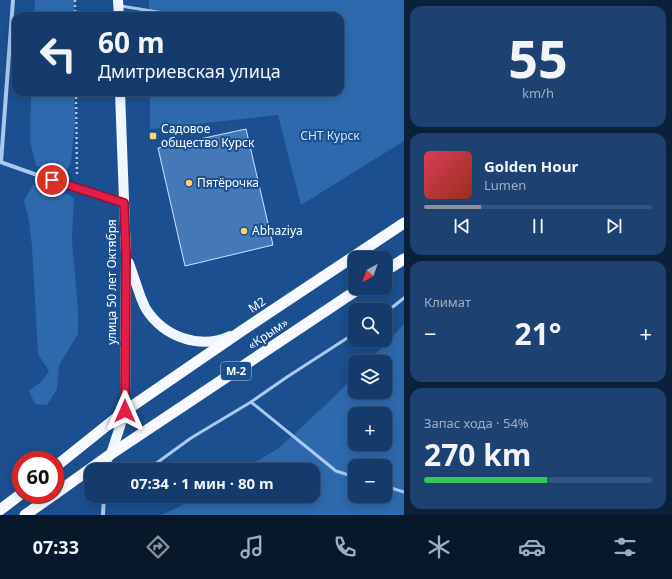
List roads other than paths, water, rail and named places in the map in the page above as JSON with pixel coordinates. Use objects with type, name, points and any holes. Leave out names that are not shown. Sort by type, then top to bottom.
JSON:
[{"type":"highway","name":"М2","points":[[64,460],[125,411],[243,330],[404,223]]},
{"type":"highway","points":[[392,266],[404,258]]},
{"type":"highway","name":"«Крым»","points":[[64,488],[111,454],[350,295]]},
{"type":"highway","points":[[0,510],[12,501]]},
{"type":"highway","name":"«Крым»","points":[[25,515],[42,503]]},
{"type":"main road","name":"улица 50 лет Октября","points":[[111,454],[125,411],[126,254],[120,96]]},
{"type":"main road","points":[[126,254],[145,308],[158,324],[176,336],[199,342],[222,340],[243,330]]},
{"type":"street","points":[[12,12],[13,0]]},
{"type":"street","points":[[12,14],[1,162],[77,189],[124,203]]},
{"type":"street","name":"улица 50 лет Октября","points":[[109,463],[111,454]]},
{"type":"street","points":[[103,515],[104,503]]},
{"type":"lane","points":[[118,7],[154,12]]},
{"type":"lane","points":[[392,307],[404,298]]},
{"type":"lane","points":[[157,463],[191,438],[251,402],[348,338]]},
{"type":"lane","points":[[251,402],[336,471],[348,475]]},
{"type":"lane","points":[[392,488],[404,492]]},
{"type":"place","name":"Садовое общество Курск","points":[[153,136]]},
{"type":"place","name":"Пятёрочка","points":[[189,183]]},
{"type":"place","name":"Abhaziya","points":[[244,231]]},
{"type":"park label","name":"СНТ Курск","points":[[330,136]]}]
